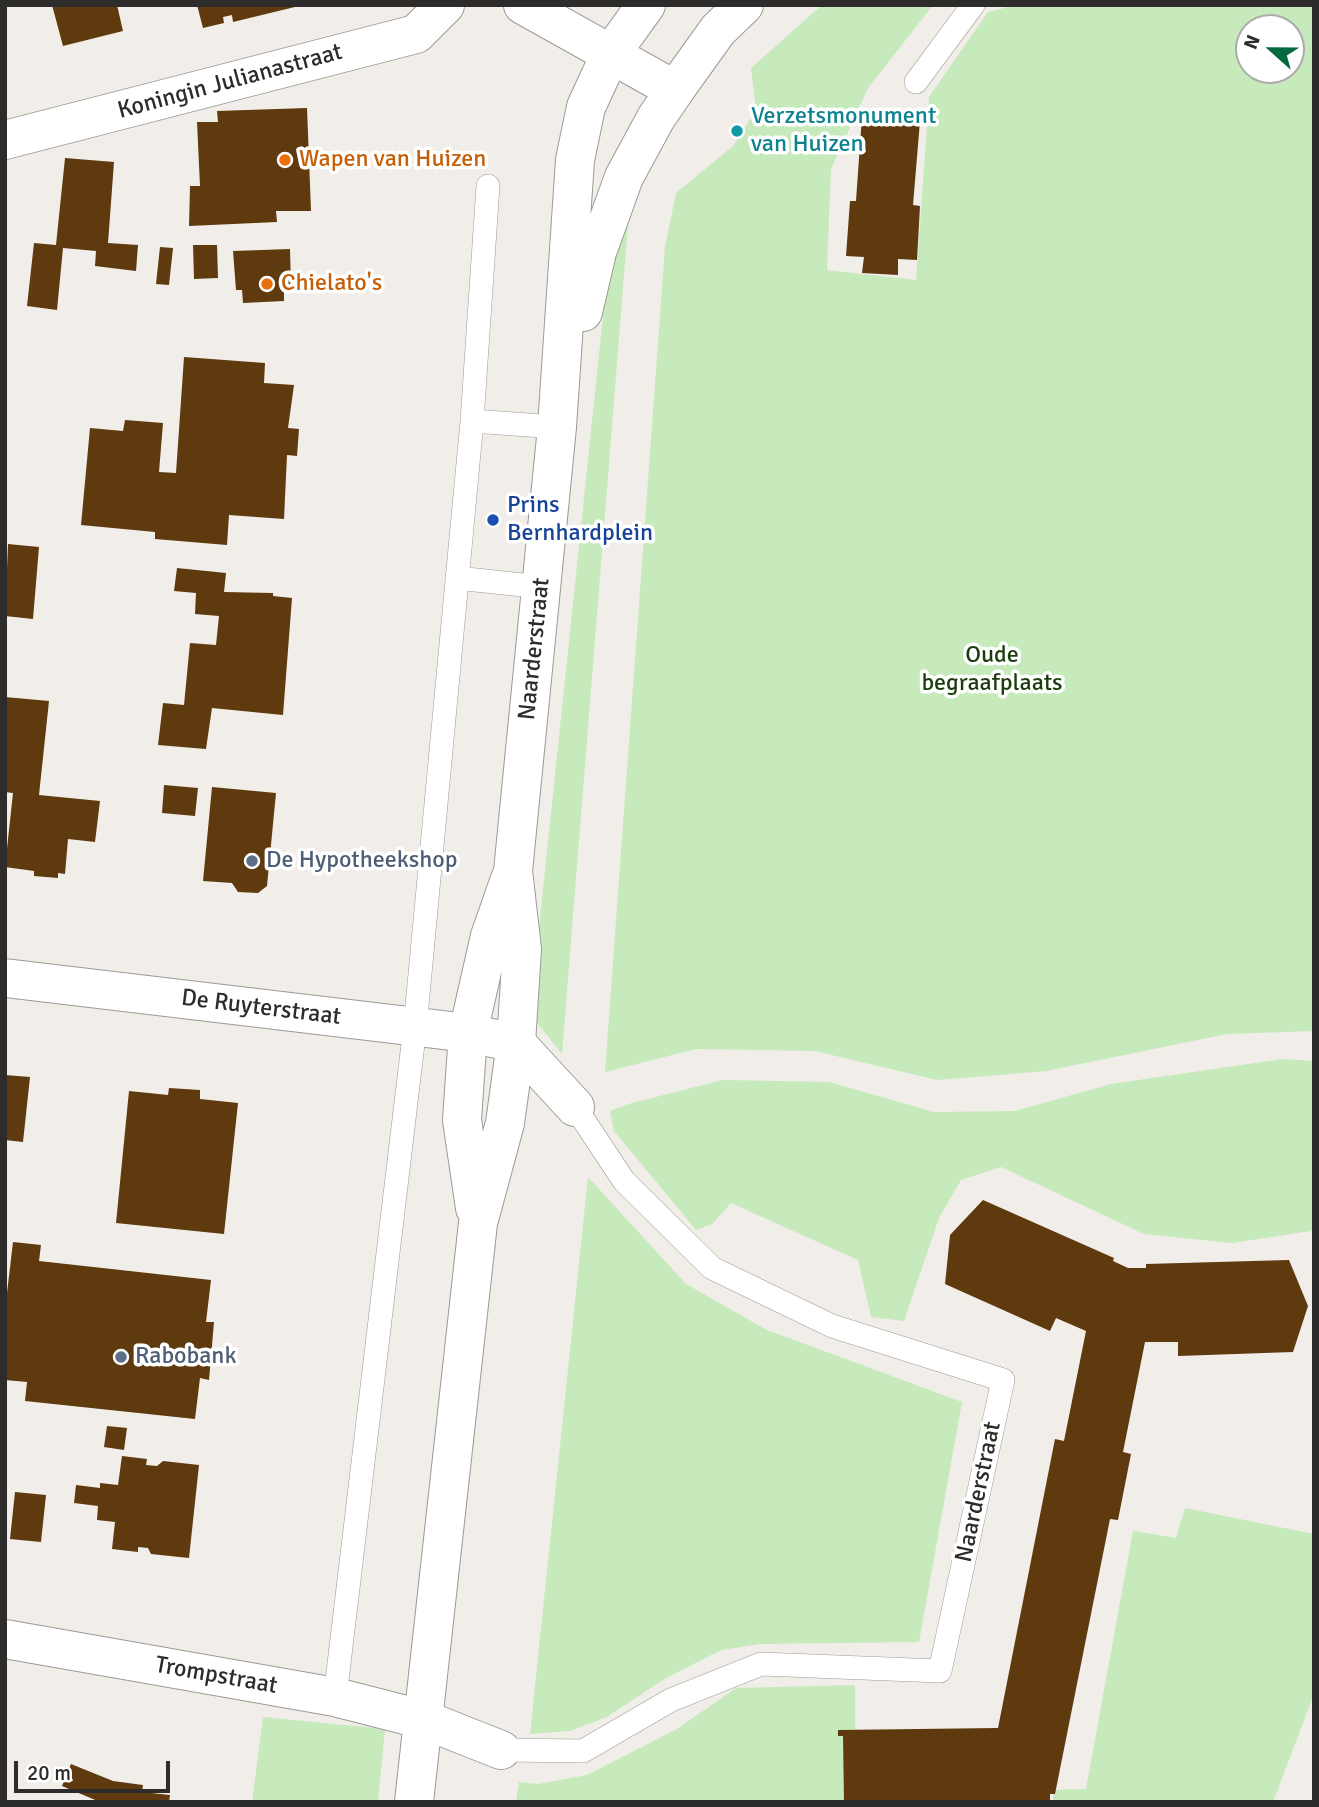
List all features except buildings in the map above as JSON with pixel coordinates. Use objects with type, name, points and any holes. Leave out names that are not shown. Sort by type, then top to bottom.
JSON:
[{"type":"street","name":"Koningin Julianastraat","points":[[5,140],[416,34],[445,5]]},
{"type":"street","points":[[523,5],[675,90]]},
{"type":"street","name":"Naarderstraat","points":[[414,1802],[478,1223],[505,1123],[516,1043],[522,949],[513,871],[557,427],[575,160],[586,107],[610,55],[646,5]]},
{"type":"street","name":"Naarderstraat","points":[[557,427],[597,252],[624,177],[656,118],[675,90],[718,30],[744,5]]},
{"type":"street","name":"Naarderstraat","points":[[478,1223],[462,1119],[468,1033],[490,936],[513,871]]},
{"type":"street","name":"De Ruyterstraat","points":[[5,978],[468,1033],[516,1043]]},
{"type":"street","name":"Naarderstraat","points":[[516,1043],[575,1107]]},
{"type":"street","name":"Trompstraat","points":[[5,1639],[335,1697],[425,1720]]},
{"type":"street","name":"Naarderstraat","points":[[425,1720],[501,1750]]},
{"type":"lane","points":[[916,82],[973,5]]},
{"type":"lane","points":[[335,1697],[415,1027],[472,421],[488,186]]},
{"type":"lane","points":[[472,421],[557,427]]},
{"type":"lane","points":[[457,578],[541,587]]},
{"type":"lane","name":"Naarderstraat","points":[[501,1750],[583,1751],[671,1700],[761,1664],[940,1671],[1003,1380],[832,1326],[712,1268],[624,1181],[575,1107]]},
{"type":"green space","name":"Oude begraafplaats","points":[[822,5],[933,5],[868,88],[831,169],[827,270],[916,280],[929,97],[988,12],[1016,5],[1314,5],[1314,1031],[1227,1034],[1046,1071],[937,1080],[815,1051],[696,1049],[605,1072],[665,247],[676,193],[733,146],[756,110],[751,68]]},
{"type":"green space","points":[[629,212],[562,1054],[530,1014],[611,240]]},
{"type":"green space","points":[[1283,1059],[1314,1061],[1314,1225],[1311,1231],[1232,1243],[1144,1234],[1001,1167],[961,1180],[939,1218],[904,1321],[871,1317],[858,1260],[731,1203],[712,1224],[696,1230],[614,1131],[610,1111],[723,1080],[829,1082],[934,1112],[1015,1111],[1111,1084]]},
{"type":"green space","points":[[588,1177],[686,1284],[767,1330],[962,1402],[919,1642],[760,1644],[721,1650],[666,1678],[607,1717],[570,1731],[530,1734]]},
{"type":"green space","points":[[1185,1508],[1314,1534],[1314,1694],[1273,1802],[1053,1802],[1053,1790],[1086,1789],[1133,1531],[1176,1538]]},
{"type":"green space","points":[[855,1685],[856,1802],[516,1802],[519,1782],[538,1784],[587,1775],[677,1729],[736,1688]]},
{"type":"green space","points":[[263,1717],[385,1729],[378,1802],[252,1802]]},
{"type":"place","name":"Verzetsmonument van Huizen","points":[[737,131]]},
{"type":"place","name":"Wapen van Huizen","points":[[285,160]]},
{"type":"place","name":"Chielato's","points":[[267,284]]},
{"type":"place","name":"Prins Bernhardplein","points":[[493,520]]},
{"type":"place","name":"De Hypotheekshop","points":[[252,861]]},
{"type":"place","name":"Rabobank","points":[[121,1357]]}]
